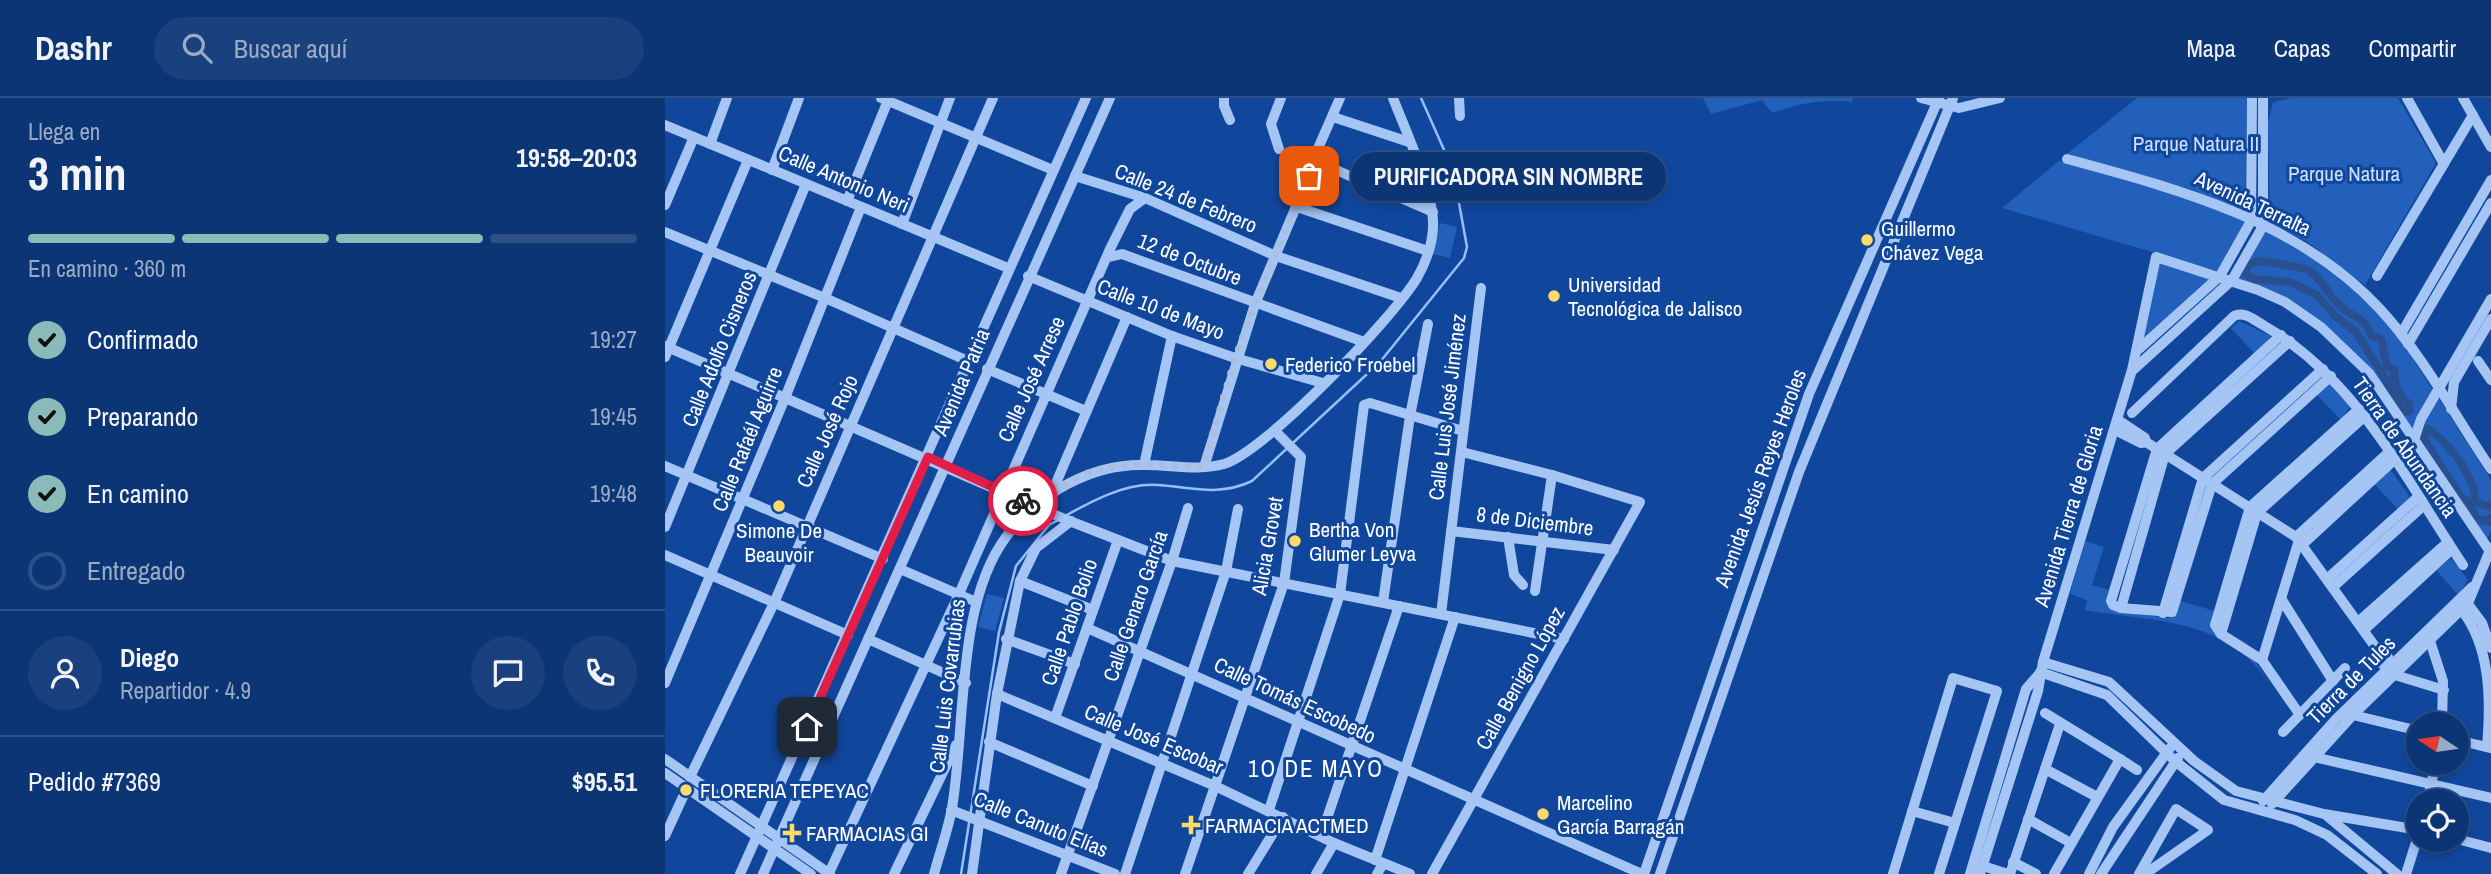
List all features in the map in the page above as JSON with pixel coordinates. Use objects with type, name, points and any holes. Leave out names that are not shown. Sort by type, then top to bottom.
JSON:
[{"type":"street","points":[[710,144],[727,98]]},
{"type":"street","points":[[772,170],[799,98]]},
{"type":"street","points":[[902,224],[950,98]]},
{"type":"street","name":"Calle José Rojo","points":[[690,777],[773,603],[993,98]]},
{"type":"street","name":"Avenida Patria","points":[[740,874],[883,559],[1008,268],[1086,98]]},
{"type":"street","name":"Avenida Patria","points":[[763,874],[946,465],[986,369],[1110,98]]},
{"type":"street","points":[[1224,98],[1224,106],[1230,120]]},
{"type":"street","points":[[1279,149],[1271,124],[1281,98]]},
{"type":"street","points":[[1341,98],[1313,160],[1433,212]]},
{"type":"street","name":"Calle Luis Covarrubias","points":[[934,874],[956,811],[960,736],[974,601],[994,555],[1015,526],[1050,497],[1086,474],[1144,465],[1203,467],[1240,457],[1278,434],[1364,342],[1416,279],[1429,251],[1433,212],[1393,98]]},
{"type":"street","points":[[1459,98],[1460,116]]},
{"type":"street","points":[[1921,98],[1951,103],[1959,108],[2000,98]]},
{"type":"street","points":[[2138,349],[2220,276],[2251,221],[2252,98]]},
{"type":"street","points":[[2133,370],[2232,280],[2263,226],[2263,98]]},
{"type":"street","points":[[2407,98],[2444,164]]},
{"type":"street","points":[[2463,98],[2491,146]]},
{"type":"street","points":[[847,201],[885,99],[1052,170]]},
{"type":"street","name":"Avenida Jesús Reyes Heroles","points":[[1643,874],[1809,394],[1938,101]]},
{"type":"street","name":"Avenida Jesús Reyes Heroles","points":[[1660,874],[1799,472],[1951,103]]},
{"type":"street","points":[[2377,276],[2473,115]]},
{"type":"street","points":[[1332,117],[1409,142]]},
{"type":"street","name":"Calle Antonio Neri","points":[[665,125],[1008,268]]},
{"type":"street","points":[[665,205],[694,137]]},
{"type":"street","name":"Avenida Terralta","points":[[2067,159],[2188,192],[2299,242],[2377,306],[2407,344],[2491,469]]},
{"type":"street","points":[[748,160],[666,350],[851,424],[1069,521],[1172,561],[1564,639]]},
{"type":"street","points":[[1203,467],[1235,358],[1255,304],[1311,174],[1329,180]]},
{"type":"street","name":"Calle 24 de Febrero","points":[[1075,176],[1145,198],[1276,256],[1401,298]]},
{"type":"street","points":[[2400,334],[2491,180]]},
{"type":"street","name":"Calle Adolfo Cisneros","points":[[665,527],[806,184]]},
{"type":"street","points":[[1124,191],[1130,209]]},
{"type":"street","name":"Calle José Arrese","points":[[830,873],[959,594],[1001,491],[1115,241],[1130,209],[1145,198]]},
{"type":"street","points":[[2407,344],[2491,202]]},
{"type":"street","name":"Calle Rafaél Aguirre","points":[[665,683],[785,398],[861,207]]},
{"type":"street","points":[[1297,207],[1429,251]]},
{"type":"street","points":[[665,232],[968,361]]},
{"type":"street","name":"12 de Octubre","points":[[1115,241],[1122,254]]},
{"type":"street","name":"12 de Octubre","points":[[1109,257],[1122,254],[1364,342]]},
{"type":"street","name":"Avenida Tierra de Gloria","points":[[1981,870],[2038,691],[2042,667],[2133,370],[2156,257],[2220,276]]},
{"type":"street","name":"Calle 10 de Mayo","points":[[1028,276],[1172,336],[1235,358],[1323,383]]},
{"type":"street","points":[[2220,276],[2285,302],[2321,327],[2369,373],[2491,551]]},
{"type":"street","name":"Calle Luis José Jiménez","points":[[1441,614],[1481,288]]},
{"type":"street","points":[[2414,440],[2421,419],[2437,389],[2491,299]]},
{"type":"street","name":"Tierra de Abundancia","points":[[2132,413],[2238,313],[2285,338],[2327,372],[2362,412],[2463,565]]},
{"type":"street","points":[[1050,497],[1127,317]]},
{"type":"street","points":[[2451,410],[2454,382],[2491,319]]},
{"type":"street","points":[[1383,603],[1410,416],[1428,324]]},
{"type":"street","points":[[1144,465],[1172,336]]},
{"type":"street","points":[[2285,338],[2161,452],[2111,601],[2121,608],[2167,612],[2207,481],[2327,372]]},
{"type":"street","points":[[2478,361],[2491,380]]},
{"type":"street","points":[[986,369],[1086,411]]},
{"type":"street","points":[[1269,810],[1340,594],[1366,403],[1464,431]]},
{"type":"street","points":[[2300,715],[2262,660],[2218,630],[2253,510],[2362,412]]},
{"type":"street","points":[[2116,425],[2145,438],[2146,442],[2161,452],[2299,540],[2376,648],[2379,662],[2406,680],[2444,690]]},
{"type":"street","name":"Alicia Grovet","points":[[1185,874],[1284,583],[1301,457],[1278,434]]},
{"type":"street","points":[[1462,452],[1552,475],[1535,591]]},
{"type":"street","points":[[2121,608],[2161,452]]},
{"type":"street","points":[[2262,660],[2299,540],[2391,457]]},
{"type":"street","points":[[1784,464],[1799,472]]},
{"type":"street","points":[[665,466],[883,559]]},
{"type":"street","name":"Calle Benigno López","points":[[1432,874],[1640,502],[1552,475]]},
{"type":"street","points":[[2330,583],[2421,502]]},
{"type":"street","name":"Calle Genaro García","points":[[1061,874],[1172,561],[1188,508]]},
{"type":"street","points":[[1125,874],[1226,571],[1238,509]]},
{"type":"street","points":[[972,874],[989,742],[1006,639],[1020,581],[1036,548],[1069,521]]},
{"type":"street","name":"8 de Diciembre","points":[[1451,531],[1614,550]]},
{"type":"street","points":[[1508,537],[1514,575],[1523,585]]},
{"type":"street","name":"Calle Pablo Bolio","points":[[1055,718],[1118,540]]},
{"type":"street","points":[[2361,626],[2450,546]]},
{"type":"street","name":"Tierra de Tules","points":[[2269,800],[2314,757],[2391,669],[2430,641],[2462,604],[2477,581],[2491,551]]},
{"type":"street","points":[[665,555],[848,635]]},
{"type":"street","points":[[900,569],[974,601]]},
{"type":"street","points":[[1020,581],[1093,610]]},
{"type":"street","points":[[2282,600],[2333,681]]},
{"type":"street","points":[[2462,604],[2481,623],[2491,648]]},
{"type":"street","points":[[2462,604],[2475,632],[2487,670],[2489,748],[2469,743]]},
{"type":"street","name":"Tierra de Tules","points":[[2261,812],[2336,719],[2462,604]]},
{"type":"street","points":[[1321,836],[1399,606]]},
{"type":"street","points":[[1377,874],[1404,771],[1455,617]]},
{"type":"street","name":"Calle Tomás Escobedo","points":[[1087,628],[1404,771],[1643,874]]},
{"type":"street","points":[[868,639],[966,683]]},
{"type":"street","points":[[1006,639],[1075,664]]},
{"type":"street","points":[[2430,641],[2437,657],[2444,690],[2443,712]]},
{"type":"street","points":[[2042,667],[2109,682],[2179,747],[2236,790],[2324,814],[2406,830]]},
{"type":"street","points":[[2042,667],[2107,695],[2175,761],[2224,800],[2295,820],[2332,838],[2377,874]]},
{"type":"street","name":"Avenida Tierra de Gloria","points":[[1970,874],[2026,689],[2042,667]]},
{"type":"street","points":[[2283,732],[2345,668]]},
{"type":"street","points":[[1894,874],[1953,678],[1997,691],[1939,874]]},
{"type":"street","name":"Calle José Escobar","points":[[997,694],[1163,763],[1269,810],[1334,843],[1410,874]]},
{"type":"street","points":[[2045,713],[2137,771]]},
{"type":"street","points":[[2353,715],[2406,728]]},
{"type":"street","points":[[1981,870],[2009,874],[2060,724]]},
{"type":"street","points":[[894,874],[960,736]]},
{"type":"street","points":[[989,742],[1093,786]]},
{"type":"street","points":[[2089,874],[2113,827],[2166,752],[2179,747]]},
{"type":"street","points":[[2101,874],[2175,761],[2179,747]]},
{"type":"street","points":[[2314,757],[2491,798]]},
{"type":"street","points":[[665,759],[762,826],[777,844],[811,874]]},
{"type":"street","points":[[2054,874],[2120,760]]},
{"type":"street","points":[[2045,769],[2097,797]]},
{"type":"street","points":[[665,774],[757,837],[777,844],[830,873]]},
{"type":"street","points":[[2431,789],[2434,775]]},
{"type":"street","points":[[665,836],[687,788]]},
{"type":"street","points":[[2139,874],[2176,809],[2208,830],[2145,874]]},
{"type":"street","name":"Calle Canuto Elías","points":[[956,811],[1115,874]]},
{"type":"street","points":[[1912,811],[1955,823]]},
{"type":"street","points":[[2324,814],[2343,826],[2396,874]]},
{"type":"street","points":[[1248,874],[1283,817]]},
{"type":"street","points":[[2028,819],[2071,842]]},
{"type":"street","points":[[2469,842],[2491,848]]},
{"type":"street","points":[[1316,874],[1334,843]]},
{"type":"street","points":[[2406,874],[2413,852]]},
{"type":"street","points":[[2013,862],[2036,874]]},
{"type":"green space","points":[[1703,98],[1853,98],[1852,102],[1812,103],[1772,113],[1762,100],[1711,114]]},
{"type":"green space","name":"Parque Natura II","points":[[2137,98],[2247,98],[2245,212],[2190,189],[2067,154]]},
{"type":"green space","name":"Parque Natura","points":[[2292,98],[2398,98],[2436,163],[2365,285],[2306,241],[2270,223],[2268,122],[2273,102]]},
{"type":"green space","points":[[2059,161],[2187,196],[2245,222],[2217,271],[2002,208]]},
{"type":"green space","points":[[1440,223],[1457,227],[1450,258],[1433,254]]},
{"type":"green space","points":[[2264,230],[2334,274],[2366,301],[2398,338],[2433,390],[2412,430],[2375,379],[2339,339],[2296,306],[2239,278]]},
{"type":"green space","points":[[2157,260],[2212,278],[2143,340]]},
{"type":"green space","points":[[2239,321],[2271,336],[2255,354],[2231,328]]},
{"type":"green space","points":[[2329,383],[2350,406],[2341,420],[2316,394]]},
{"type":"green space","points":[[2437,396],[2491,480],[2491,531],[2486,541],[2418,439],[2422,422]]},
{"type":"green space","points":[[2390,469],[2410,497],[2399,510],[2374,484]]},
{"type":"green space","points":[[2085,541],[2104,547],[2092,585],[2109,590],[2106,603],[2111,610],[2168,618],[2175,615],[2180,601],[2215,611],[2211,622],[2253,658],[2290,715],[2252,662],[2216,637],[2173,623],[2085,610],[2087,600],[2070,594]]},
{"type":"green space","points":[[2451,558],[2468,580],[2458,595],[2436,570]]},
{"type":"green space","points":[[987,594],[1004,598],[995,631],[978,627]]},
{"type":"waterway","points":[[1065,516],[1098,499],[1133,487],[1157,485],[1216,490],[1252,481],[1380,362],[1464,258],[1467,247],[1453,170],[1421,98]]},
{"type":"waterway","points":[[2259,261],[2308,270],[2317,277],[2337,303],[2361,320],[2372,336],[2381,339],[2387,367],[2394,369],[2399,393],[2409,404],[2409,411],[2402,412],[2385,378],[2355,331],[2335,316],[2318,296],[2290,282],[2253,279],[2245,273],[2249,264],[2259,261]]},
{"type":"waterway","points":[[2491,507],[2475,502],[2471,482],[2459,460],[2443,441],[2426,428],[2424,439],[2460,496],[2468,502],[2477,519],[2490,522],[2491,518]]},
{"type":"waterway","points":[[961,874],[999,632],[1016,566],[1049,525],[1060,519]]},
{"type":"way so far","points":[[1023,501],[1037,506],[1074,480],[1100,469],[1144,465],[1203,467],[1235,358],[1309,176]]},
{"type":"place","name":"PURIFICADORA SIN NOMBRE","points":[[1309,176]]},
{"type":"place","name":"Guillermo Chávez Vega","points":[[1867,240]]},
{"type":"place","name":"Universidad Tecnológica de Jalisco","points":[[1554,296]]},
{"type":"place","name":"Federico Froebel","points":[[1271,364]]},
{"type":"place","name":"Simone De Beauvoir","points":[[779,506]]},
{"type":"place","name":"Bertha Von Glumer Leyva","points":[[1295,541]]},
{"type":"place","name":"FLORERIA TEPEYAC","points":[[686,790]]},
{"type":"place","name":"Marcelino García Barragán","points":[[1543,814]]},
{"type":"place","name":"FARMACIA ACTMED","points":[[1191,825]]},
{"type":"place","name":"FARMACIAS GI","points":[[792,833]]},
{"type":"district","name":"1O DE MAYO","points":[[1316,768]]},
{"type":"route","points":[[807,727],[928,457],[1023,501]]}]
